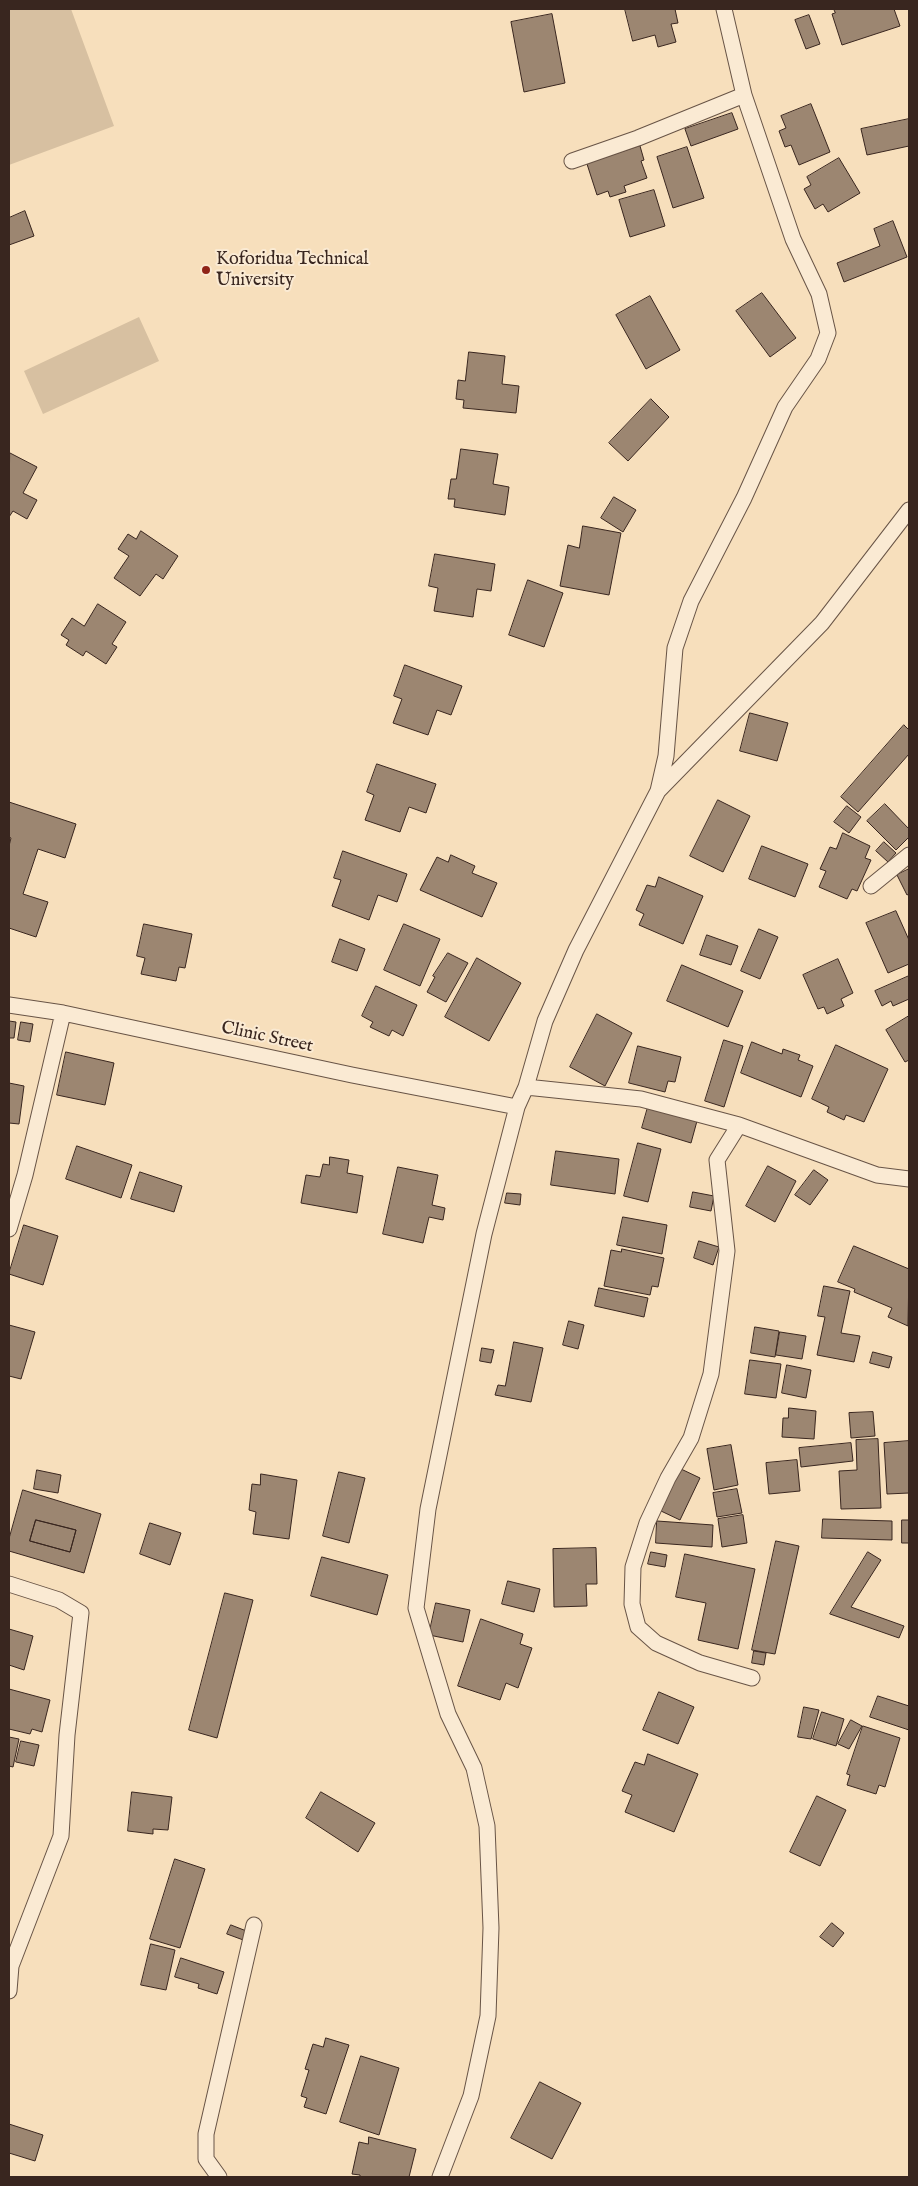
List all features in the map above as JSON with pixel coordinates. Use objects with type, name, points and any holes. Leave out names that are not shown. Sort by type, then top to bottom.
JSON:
[{"type":"street","points":[[440,2177],[471,2096],[488,2016],[491,1928],[487,1826],[474,1768],[448,1714],[416,1608],[428,1509],[484,1234],[517,1107],[526,1087],[545,1021],[576,950],[658,791],[666,756],[675,648],[691,601],[744,498],[785,407],[818,359],[828,333],[819,294],[793,239],[744,95],[724,9]]},
{"type":"street","points":[[572,161],[638,138],[744,95]]},
{"type":"street","points":[[658,791],[822,623],[909,510]]},
{"type":"street","points":[[871,886],[909,855]]},
{"type":"street","name":"Clinic Street","points":[[9,1005],[63,1014],[352,1075],[517,1107]]},
{"type":"street","points":[[9,1229],[25,1175],[63,1014]]},
{"type":"street","points":[[526,1087],[641,1100],[739,1125],[877,1175],[909,1179]]},
{"type":"street","points":[[739,1125],[717,1160],[727,1251],[711,1374],[691,1438],[668,1478],[647,1524],[633,1567],[632,1604],[638,1627],[656,1643],[700,1662],[752,1678]]},
{"type":"street","points":[[9,1584],[60,1600],[81,1613],[67,1735],[61,1836],[11,1966],[9,1991]]},
{"type":"street","points":[[219,2177],[206,2159],[206,2134],[254,1925]]},
{"type":"shaded area","points":[[9,9],[71,9],[114,126],[9,165]]},
{"type":"shaded area","points":[[139,317],[159,361],[43,414],[24,371]]},
{"type":"building","points":[[625,9],[675,9],[678,23],[671,24],[676,42],[658,47],[655,35],[633,41]]},
{"type":"building","points":[[834,9],[894,9],[900,26],[842,45],[832,14],[835,13]]},
{"type":"building","points":[[552,14],[565,83],[524,92],[511,22]]},
{"type":"building","points":[[809,15],[820,44],[806,49],[795,20]]},
{"type":"building","points":[[811,104],[830,152],[799,165],[791,145],[785,147],[779,131],[786,128],[781,116]]},
{"type":"building","points":[[732,113],[738,129],[691,146],[685,129]]},
{"type":"building","points":[[909,119],[909,146],[867,155],[861,129]]},
{"type":"building","points":[[640,146],[644,160],[641,161],[647,178],[624,186],[626,192],[610,197],[608,191],[597,195],[587,164]]},
{"type":"building","points":[[687,147],[704,198],[673,208],[657,157]]},
{"type":"building","points":[[839,158],[860,193],[828,212],[823,204],[815,209],[804,189],[811,185],[807,177]]},
{"type":"building","points":[[654,190],[665,226],[630,237],[619,200]]},
{"type":"building","points":[[25,211],[34,236],[9,245],[9,218]]},
{"type":"building","points":[[893,221],[907,257],[844,282],[837,263],[880,246],[874,229]]},
{"type":"building","points":[[762,293],[796,338],[770,357],[736,311]]},
{"type":"building","points":[[650,296],[680,350],[646,369],[616,315]]},
{"type":"building","points":[[469,352],[505,356],[502,384],[519,386],[516,413],[463,408],[464,400],[456,399],[458,380],[465,381]]},
{"type":"building","points":[[651,399],[669,417],[628,461],[609,443]]},
{"type":"building","points":[[461,449],[498,454],[493,484],[509,487],[505,515],[454,507],[455,499],[448,499],[451,479],[456,479]]},
{"type":"building","points":[[10,453],[37,467],[23,493],[37,500],[27,519],[13,511],[9,517]]},
{"type":"building","points":[[614,497],[636,510],[623,532],[601,518]]},
{"type":"building","points":[[583,526],[621,533],[609,595],[560,586],[568,545],[579,548]]},
{"type":"building","points":[[141,531],[178,556],[163,579],[156,574],[140,596],[114,578],[129,556],[118,549],[128,534],[136,539]]},
{"type":"building","points":[[435,554],[495,564],[491,591],[477,589],[473,617],[434,611],[438,588],[429,586]]},
{"type":"building","points":[[528,580],[563,593],[544,647],[509,635]]},
{"type":"building","points":[[98,604],[126,622],[112,644],[117,647],[106,664],[86,651],[83,656],[66,645],[69,640],[61,635],[72,618],[84,626]]},
{"type":"building","points":[[405,665],[462,686],[451,715],[437,710],[428,735],[393,723],[402,699],[394,696]]},
{"type":"building","points":[[750,713],[788,723],[777,761],[740,751]]},
{"type":"building","points":[[904,725],[909,730],[909,754],[858,812],[841,797]]},
{"type":"building","points":[[377,764],[436,784],[426,813],[409,807],[400,832],[365,820],[374,795],[367,792]]},
{"type":"building","points":[[718,800],[750,816],[723,872],[690,856]]},
{"type":"building","points":[[9,802],[76,824],[65,858],[38,849],[23,894],[48,902],[36,937],[9,928],[9,846],[11,838],[9,837]]},
{"type":"building","points":[[885,804],[909,829],[909,837],[896,850],[867,821]]},
{"type":"building","points":[[847,806],[861,817],[849,833],[834,822]]},
{"type":"building","points":[[843,833],[870,846],[865,858],[871,860],[857,891],[852,889],[847,899],[819,887],[826,871],[820,869],[830,847],[836,849]]},
{"type":"building","points":[[884,842],[896,853],[888,862],[876,851]]},
{"type":"building","points":[[762,846],[808,864],[795,897],[749,879]]},
{"type":"building","points":[[343,851],[407,874],[397,902],[378,895],[369,920],[332,906],[341,880],[334,878]]},
{"type":"building","points":[[451,855],[475,866],[472,873],[497,883],[482,917],[420,890],[437,857],[448,862]]},
{"type":"building","points":[[909,869],[909,894],[907,895],[897,875]]},
{"type":"building","points":[[659,877],[703,896],[683,944],[639,925],[644,914],[636,910],[647,885],[655,887]]},
{"type":"building","points":[[896,911],[909,940],[909,964],[888,973],[866,923]]},
{"type":"building","points":[[144,924],[192,934],[185,968],[179,967],[176,981],[141,974],[145,958],[137,956]]},
{"type":"building","points":[[404,924],[440,939],[420,986],[384,970]]},
{"type":"building","points":[[759,929],[778,937],[760,979],[741,971]]},
{"type":"building","points":[[707,935],[738,946],[731,965],[700,955]]},
{"type":"building","points":[[340,939],[365,949],[357,971],[332,962]]},
{"type":"building","points":[[448,953],[468,963],[446,1002],[427,992],[435,977],[433,976]]},
{"type":"building","points":[[477,958],[521,983],[489,1041],[445,1017]]},
{"type":"building","points":[[838,959],[853,993],[841,999],[844,1006],[827,1014],[824,1007],[818,1009],[803,975]]},
{"type":"building","points":[[682,965],[743,991],[728,1027],[667,1001]]},
{"type":"building","points":[[909,976],[909,999],[893,1006],[891,1001],[882,1006],[875,991]]},
{"type":"building","points":[[376,986],[417,1005],[403,1036],[392,1030],[389,1036],[370,1027],[373,1022],[362,1016]]},
{"type":"building","points":[[597,1014],[632,1033],[605,1086],[570,1067]]},
{"type":"building","points":[[909,1016],[909,1060],[905,1062],[886,1030]]},
{"type":"building","points":[[9,1021],[16,1022],[14,1038],[9,1038]]},
{"type":"building","points":[[21,1022],[33,1024],[30,1042],[18,1040]]},
{"type":"building","points":[[724,1040],[743,1046],[724,1107],[705,1101]]},
{"type":"building","points":[[752,1042],[782,1054],[783,1049],[800,1055],[798,1060],[813,1066],[801,1097],[741,1073]]},
{"type":"building","points":[[836,1045],[888,1069],[864,1122],[846,1115],[844,1120],[827,1112],[829,1107],[812,1099]]},
{"type":"building","points":[[638,1046],[681,1057],[675,1082],[668,1081],[665,1092],[629,1083]]},
{"type":"building","points":[[66,1052],[114,1063],[105,1105],[57,1095]]},
{"type":"building","points":[[9,1083],[24,1086],[19,1124],[9,1123]]},
{"type":"building","points":[[648,1107],[697,1121],[691,1143],[642,1128]]},
{"type":"building","points":[[638,1143],[661,1149],[648,1202],[624,1196]]},
{"type":"building","points":[[77,1146],[132,1165],[121,1198],[66,1179]]},
{"type":"building","points":[[556,1151],[619,1159],[615,1194],[551,1185]]},
{"type":"building","points":[[330,1157],[349,1160],[347,1173],[363,1176],[357,1213],[301,1203],[306,1175],[320,1177],[323,1164],[329,1165]]},
{"type":"building","points":[[768,1166],[796,1181],[775,1222],[746,1206]]},
{"type":"building","points":[[398,1167],[438,1175],[432,1205],[445,1208],[443,1220],[429,1217],[423,1243],[383,1234]]},
{"type":"building","points":[[814,1170],[828,1180],[810,1205],[795,1195]]},
{"type":"building","points":[[140,1172],[182,1186],[174,1212],[131,1199]]},
{"type":"building","points":[[693,1192],[714,1196],[711,1211],[690,1207]]},
{"type":"building","points":[[507,1193],[521,1194],[520,1205],[505,1203]]},
{"type":"building","points":[[623,1217],[667,1225],[662,1254],[617,1245]]},
{"type":"building","points":[[24,1225],[58,1236],[43,1285],[9,1274]]},
{"type":"building","points":[[699,1241],[719,1247],[713,1265],[694,1258]]},
{"type":"building","points":[[854,1246],[909,1269],[908,1326],[888,1317],[892,1308],[854,1292],[855,1289],[838,1282]]},
{"type":"building","points":[[622,1249],[664,1258],[658,1287],[652,1286],[650,1295],[604,1286],[611,1250],[621,1252]]},
{"type":"building","points":[[824,1286],[850,1291],[841,1333],[860,1336],[854,1362],[817,1355],[825,1317],[818,1316]]},
{"type":"building","points":[[599,1288],[648,1298],[644,1317],[595,1306]]},
{"type":"building","points":[[569,1321],[584,1325],[578,1349],[563,1345]]},
{"type":"building","points":[[9,1325],[35,1332],[21,1379],[9,1376]]},
{"type":"building","points":[[755,1327],[779,1331],[775,1357],[751,1353]]},
{"type":"building","points":[[780,1332],[806,1336],[802,1359],[776,1355]]},
{"type":"building","points":[[514,1342],[543,1348],[531,1402],[495,1395],[498,1385],[505,1386]]},
{"type":"building","points":[[482,1348],[494,1350],[491,1363],[480,1361]]},
{"type":"building","points":[[873,1352],[892,1357],[889,1368],[870,1363]]},
{"type":"building","points":[[750,1360],[781,1364],[776,1398],[745,1394]]},
{"type":"building","points":[[787,1365],[811,1370],[806,1398],[782,1393]]},
{"type":"building","points":[[789,1408],[816,1411],[814,1439],[782,1437],[783,1418],[788,1418]]},
{"type":"building","points":[[873,1412],[875,1436],[851,1438],[849,1413]]},
{"type":"building","points":[[878,1439],[881,1508],[841,1509],[839,1471],[857,1470],[856,1440]]},
{"type":"building","points":[[909,1441],[909,1493],[887,1494],[884,1443]]},
{"type":"building","points":[[851,1443],[853,1461],[801,1467],[799,1448]]},
{"type":"building","points":[[731,1445],[738,1485],[714,1490],[707,1449]]},
{"type":"building","points":[[797,1460],[800,1491],[769,1494],[766,1463]]},
{"type":"building","points":[[681,1469],[700,1478],[680,1520],[661,1511]]},
{"type":"building","points":[[37,1470],[61,1475],[58,1493],[34,1489]]},
{"type":"building","points":[[339,1472],[365,1478],[349,1543],[323,1536]]},
{"type":"building","points":[[261,1474],[297,1480],[289,1539],[253,1534],[256,1512],[249,1510],[252,1484],[260,1485]]},
{"type":"building","points":[[737,1489],[742,1513],[717,1517],[713,1493]]},
{"type":"building","points":[[23,1490],[101,1514],[84,1573],[9,1551],[9,1539]],"holes":[[[36,1520],[76,1530],[70,1552],[30,1541]]]},
{"type":"building","points":[[743,1515],[747,1543],[722,1547],[718,1519]]},
{"type":"building","points":[[823,1519],[892,1521],[892,1540],[822,1538]]},
{"type":"building","points":[[36,1520],[76,1530],[70,1552],[30,1541]]},
{"type":"building","points":[[902,1520],[909,1520],[909,1543],[902,1543]]},
{"type":"building","points":[[657,1521],[713,1525],[712,1547],[656,1543]]},
{"type":"building","points":[[150,1523],[181,1533],[170,1565],[140,1554]]},
{"type":"building","points":[[776,1541],[799,1546],[775,1654],[752,1650]]},
{"type":"building","points":[[596,1548],[597,1584],[586,1584],[587,1606],[554,1607],[553,1549]]},
{"type":"building","points":[[651,1552],[667,1555],[665,1567],[648,1564]]},
{"type":"building","points":[[868,1552],[881,1560],[851,1607],[904,1626],[899,1638],[830,1614]]},
{"type":"building","points":[[685,1554],[755,1569],[738,1649],[698,1640],[706,1603],[676,1597]]},
{"type":"building","points":[[322,1557],[388,1575],[377,1615],[311,1596]]},
{"type":"building","points":[[508,1581],[540,1589],[534,1612],[502,1604]]},
{"type":"building","points":[[225,1593],[253,1600],[217,1738],[189,1730]]},
{"type":"building","points":[[436,1603],[470,1610],[463,1642],[429,1635]]},
{"type":"building","points":[[481,1619],[523,1634],[520,1644],[532,1648],[518,1688],[506,1683],[500,1700],[458,1686]]},
{"type":"building","points":[[9,1629],[33,1636],[24,1670],[9,1665]]},
{"type":"building","points":[[754,1651],[766,1653],[764,1665],[752,1663]]},
{"type":"building","points":[[9,1689],[50,1700],[42,1732],[32,1729],[30,1734],[9,1729]]},
{"type":"building","points":[[659,1692],[694,1707],[678,1744],[643,1730]]},
{"type":"building","points":[[878,1696],[909,1706],[909,1730],[870,1717]]},
{"type":"building","points":[[804,1707],[819,1710],[811,1739],[798,1737]]},
{"type":"building","points":[[822,1712],[844,1719],[836,1746],[813,1739]]},
{"type":"building","points":[[851,1720],[862,1726],[849,1749],[838,1744]]},
{"type":"building","points":[[863,1726],[900,1738],[885,1787],[879,1785],[876,1794],[847,1785],[850,1775],[847,1774]]},
{"type":"building","points":[[9,1737],[19,1739],[13,1767],[9,1766]]},
{"type":"building","points":[[21,1741],[39,1745],[34,1766],[16,1762]]},
{"type":"building","points":[[648,1754],[698,1774],[674,1832],[625,1812],[632,1795],[622,1791],[635,1762],[644,1765]]},
{"type":"building","points":[[132,1792],[172,1797],[168,1830],[153,1829],[153,1834],[128,1831]]},
{"type":"building","points":[[321,1792],[375,1823],[358,1852],[306,1818]]},
{"type":"building","points":[[817,1796],[846,1810],[820,1866],[790,1852]]},
{"type":"building","points":[[175,1859],[205,1869],[180,1948],[150,1939]]},
{"type":"building","points":[[832,1923],[844,1933],[833,1947],[820,1937]]},
{"type":"building","points":[[231,1925],[249,1932],[246,1941],[227,1934]]},
{"type":"building","points":[[151,1944],[175,1950],[166,1990],[141,1985]]},
{"type":"building","points":[[181,1958],[224,1972],[217,1994],[198,1988],[199,1984],[175,1977]]},
{"type":"building","points":[[326,2038],[349,2045],[326,2114],[304,2107],[307,2098],[301,2096],[309,2070],[305,2069],[313,2044],[323,2047]]},
{"type":"building","points":[[361,2056],[399,2068],[379,2135],[340,2122]]},
{"type":"building","points":[[540,2082],[581,2103],[552,2159],[511,2138]]},
{"type":"building","points":[[9,2124],[43,2135],[35,2161],[9,2153]]},
{"type":"building","points":[[369,2137],[416,2149],[409,2177],[360,2177],[360,2175],[352,2174],[359,2142],[368,2144]]},
{"type":"place","name":"Koforidua Technical University","points":[[206,270]]}]
